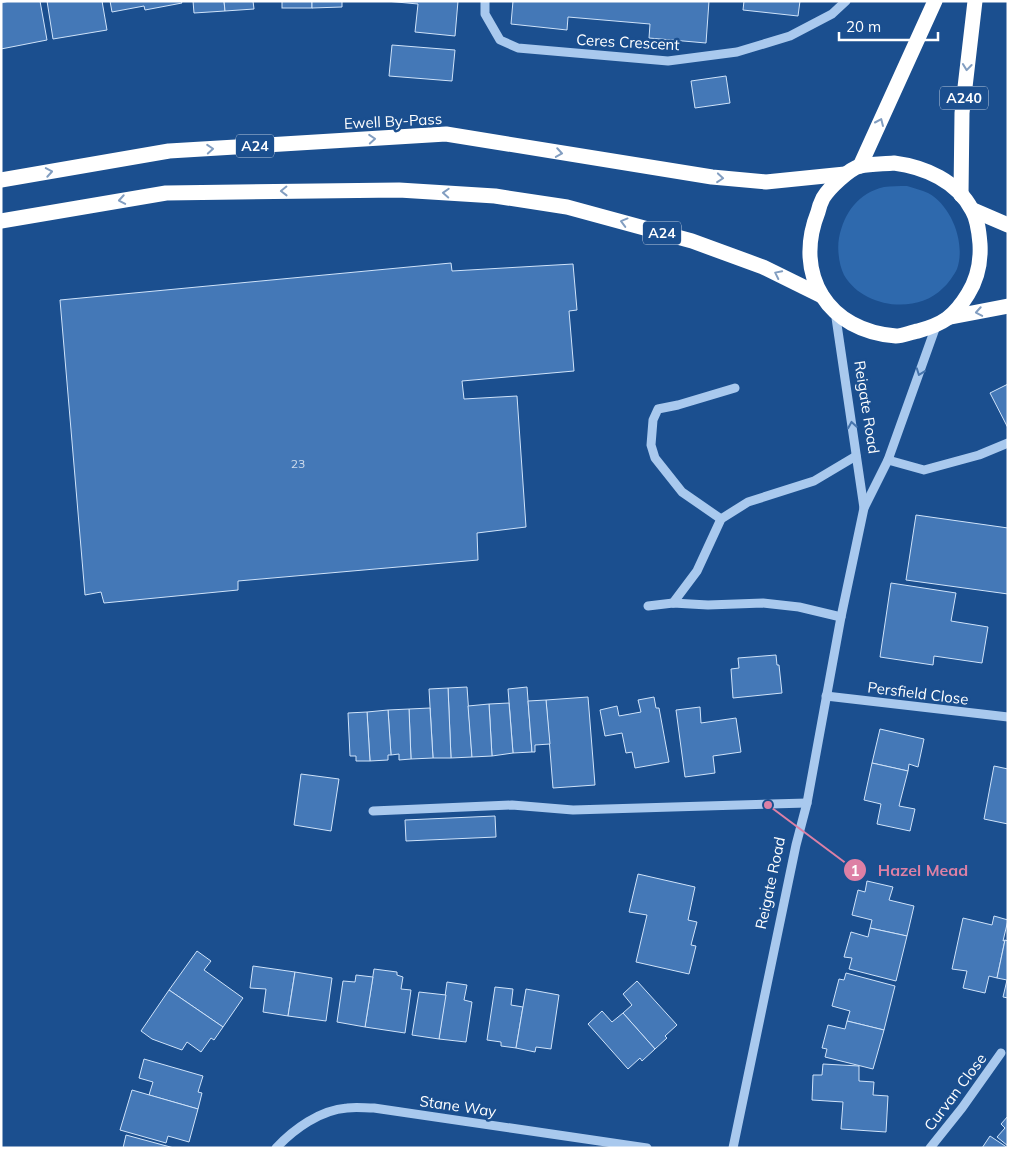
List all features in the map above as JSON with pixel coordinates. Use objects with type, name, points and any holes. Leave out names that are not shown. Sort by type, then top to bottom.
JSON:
[{"type":"highway","points":[[860,166],[935,1]]},
{"type":"highway","name":"A240","points":[[961,195],[962,112],[975,1]]},
{"type":"highway","name":"Ewell By-Pass","points":[[1,180],[169,151],[446,134],[712,177],[766,182],[845,174]]},
{"type":"highway","name":"Ewell By-Pass","points":[[894,164],[913,166],[941,177],[961,195],[972,210],[978,228],[981,258],[976,281],[960,306],[950,317],[936,326],[898,336],[860,328],[835,311],[822,296],[812,275],[809,254],[812,226],[824,197],[845,174],[860,166],[894,164]]},
{"type":"highway","name":"Ewell By-Pass","points":[[1,220],[166,193],[399,190],[495,196],[567,207],[675,236],[763,267],[822,296]]},
{"type":"highway","points":[[972,210],[1008,225]]},
{"type":"highway","name":"Ewell By-Pass","points":[[950,317],[1008,306]]},
{"type":"street","name":"Ceres Crescent","points":[[486,1],[485,14],[500,40],[518,48],[668,60],[736,52],[790,36],[832,14],[846,1]]},
{"type":"street","name":"Reigate Road","points":[[835,311],[864,508]]},
{"type":"street","name":"Reigate Road","points":[[733,1148],[796,845],[807,803],[841,617],[864,508],[888,460],[936,326]]},
{"type":"street","points":[[721,519],[682,492],[655,458],[651,446],[653,420],[658,409],[735,388]]},
{"type":"street","points":[[888,460],[924,470],[979,455],[1008,443]]},
{"type":"street","points":[[673,603],[697,571],[721,519],[748,502],[814,481],[856,456]]},
{"type":"street","points":[[648,606],[673,603],[708,605],[763,603],[799,607],[841,617]]},
{"type":"street","name":"Persfield Close","points":[[826,696],[1008,717]]},
{"type":"street","points":[[373,811],[512,805],[573,810],[807,803]]},
{"type":"street","name":"Curvan Close","points":[[930,1148],[962,1108],[1001,1053]]},
{"type":"street","name":"Stane Way","points":[[276,1148],[293,1132],[309,1121],[328,1112],[346,1108],[374,1108],[647,1148]]},
{"type":"shaded area","points":[[907,186],[928,193],[944,207],[950,216],[958,237],[959,259],[957,269],[951,279],[932,297],[919,302],[891,304],[877,301],[864,295],[844,275],[838,252],[839,238],[844,220],[860,199],[884,187]]},
{"type":"building","points":[[9,1],[40,1],[47,40],[1,49],[1,3]]},
{"type":"building","points":[[47,1],[102,1],[107,30],[53,39]]},
{"type":"building","points":[[110,1],[181,1],[182,3],[145,10],[144,6],[112,12]]},
{"type":"building","points":[[193,1],[224,1],[225,11],[194,13]]},
{"type":"building","points":[[224,1],[253,1],[254,9],[225,11]]},
{"type":"building","points":[[282,1],[312,1],[312,8],[282,8]]},
{"type":"building","points":[[312,1],[342,1],[342,7],[312,8]]},
{"type":"building","points":[[386,1],[458,1],[455,36],[415,32],[418,4]]},
{"type":"building","points":[[513,1],[709,1],[706,43],[649,38],[650,24],[568,17],[567,30],[511,24]]},
{"type":"building","points":[[744,1],[800,1],[798,16],[743,10]]},
{"type":"building","points":[[392,45],[455,50],[452,81],[389,76]]},
{"type":"building","points":[[726,76],[730,103],[695,108],[691,81]]},
{"type":"building","points":[[451,263],[452,271],[573,264],[577,310],[569,311],[574,371],[462,381],[464,399],[517,396],[526,527],[477,533],[478,560],[238,581],[238,590],[104,603],[101,592],[85,595],[60,300]]},
{"type":"building","points":[[1008,384],[1008,428],[990,393]]},
{"type":"building","points":[[916,515],[1008,528],[1008,594],[906,580]]},
{"type":"building","points":[[891,583],[956,593],[951,621],[988,627],[982,663],[934,656],[933,665],[880,657]]},
{"type":"building","points":[[776,655],[782,693],[733,698],[731,669],[739,668],[738,658]]},
{"type":"building","points":[[467,687],[472,757],[451,758],[448,688]]},
{"type":"building","points":[[527,687],[532,752],[513,753],[508,689]]},
{"type":"building","points":[[448,688],[451,758],[433,758],[429,689]]},
{"type":"building","points":[[588,697],[595,785],[553,788],[546,700]]},
{"type":"building","points":[[654,697],[656,708],[659,708],[669,762],[635,768],[632,752],[626,753],[622,733],[605,736],[600,710],[617,706],[619,716],[641,712],[638,700]]},
{"type":"building","points":[[546,700],[550,744],[535,745],[535,752],[532,752],[528,701]]},
{"type":"building","points":[[509,703],[513,753],[492,756],[489,704]]},
{"type":"building","points":[[489,704],[492,756],[472,757],[468,706]]},
{"type":"building","points":[[700,707],[701,723],[736,718],[741,752],[713,756],[715,773],[685,777],[676,710]]},
{"type":"building","points":[[430,708],[433,758],[411,759],[409,709]]},
{"type":"building","points":[[409,709],[411,759],[399,760],[399,754],[391,755],[388,710]]},
{"type":"building","points":[[388,710],[391,755],[388,755],[388,760],[370,761],[367,712]]},
{"type":"building","points":[[367,712],[370,761],[356,761],[356,756],[350,756],[348,713]]},
{"type":"building","points":[[880,729],[924,739],[918,767],[909,764],[908,771],[872,763]]},
{"type":"building","points":[[872,763],[908,771],[899,806],[915,809],[910,831],[877,824],[881,804],[864,800]]},
{"type":"building","points":[[994,766],[1008,769],[1008,824],[984,819]]},
{"type":"building","points":[[301,774],[339,779],[331,831],[294,825]]},
{"type":"building","points":[[495,816],[496,837],[406,841],[405,820]]},
{"type":"building","points":[[638,874],[695,887],[688,920],[697,922],[691,945],[696,946],[689,974],[636,962],[647,915],[629,912]]},
{"type":"building","points":[[867,881],[893,887],[889,900],[914,906],[907,936],[870,928],[872,920],[852,915],[858,890],[865,892]]},
{"type":"building","points":[[994,916],[1008,920],[997,978],[989,976],[985,993],[963,988],[967,971],[952,969],[963,918],[992,925]]},
{"type":"building","points":[[870,928],[907,936],[896,981],[849,969],[852,958],[844,957],[851,932],[868,937]]},
{"type":"building","points":[[1005,940],[1008,941],[1008,998],[1003,997],[1007,980],[997,978]]},
{"type":"building","points":[[197,951],[211,961],[204,970],[243,998],[223,1027],[169,990]]},
{"type":"building","points":[[253,966],[295,972],[288,1016],[263,1012],[266,989],[250,988]]},
{"type":"building","points":[[374,969],[397,972],[397,975],[403,977],[401,989],[411,990],[405,1033],[365,1027]]},
{"type":"building","points":[[295,972],[332,978],[326,1021],[288,1016]]},
{"type":"building","points":[[846,973],[895,986],[884,1030],[847,1021],[850,1011],[832,1006],[839,979],[844,980]]},
{"type":"building","points":[[356,975],[373,977],[365,1027],[337,1022],[343,981],[355,982]]},
{"type":"building","points":[[637,981],[677,1025],[655,1049],[623,1013],[632,1005],[623,994]]},
{"type":"building","points":[[447,982],[467,985],[464,1000],[472,1002],[466,1042],[439,1039]]},
{"type":"building","points":[[495,987],[513,989],[511,1005],[523,1007],[516,1048],[501,1046],[501,1042],[487,1040]]},
{"type":"building","points":[[526,989],[559,995],[551,1049],[536,1047],[535,1052],[516,1048]]},
{"type":"building","points":[[169,990],[223,1027],[214,1040],[211,1038],[201,1052],[187,1042],[182,1050],[152,1039],[141,1031]]},
{"type":"building","points":[[419,992],[446,995],[439,1039],[412,1035]]},
{"type":"building","points":[[602,1011],[612,1022],[623,1013],[655,1049],[642,1061],[640,1058],[628,1069],[588,1024]]},
{"type":"building","points":[[847,1021],[884,1030],[873,1069],[825,1057],[827,1049],[822,1048],[828,1025],[845,1029]]},
{"type":"building","points":[[144,1059],[203,1076],[198,1092],[202,1093],[198,1109],[149,1095],[153,1082],[139,1078]]},
{"type":"building","points":[[823,1064],[859,1066],[859,1081],[874,1082],[873,1095],[888,1096],[886,1132],[841,1129],[843,1102],[812,1100],[813,1075],[822,1075]]},
{"type":"building","points":[[132,1090],[198,1109],[189,1142],[168,1136],[166,1143],[120,1130]]},
{"type":"building","points":[[1008,1116],[1008,1146],[997,1137],[1005,1128],[1001,1124]]},
{"type":"building","points":[[126,1135],[174,1148],[123,1148]]},
{"type":"building","points":[[990,1136],[1008,1148],[982,1148]]},
{"type":"place","name":"Hazel Mead","points":[[768,805]]}]
